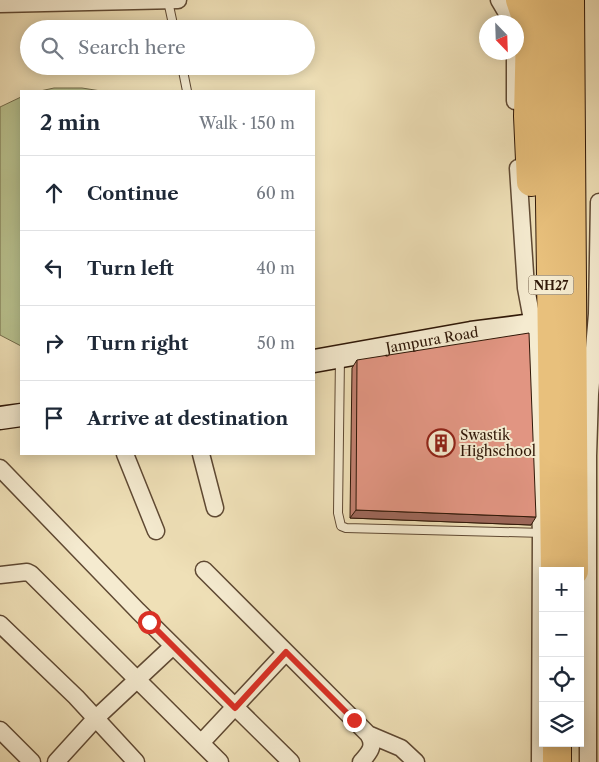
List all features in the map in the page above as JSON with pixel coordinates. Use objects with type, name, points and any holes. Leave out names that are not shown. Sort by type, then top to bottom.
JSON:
[{"type":"highway","points":[[520,0],[530,29],[528,116],[535,289],[567,316],[582,271],[585,35],[588,0]]},
{"type":"highway","name":"NH27","points":[[545,0],[567,316],[548,533],[554,567]]},
{"type":"highway","name":"NH27","points":[[570,0],[567,316],[574,567]]},
{"type":"highway","points":[[557,747],[557,762]]},
{"type":"highway","points":[[573,747],[573,762]]},
{"type":"street","points":[[0,4],[173,0]]},
{"type":"street","points":[[499,0],[508,15]]},
{"type":"street","points":[[515,60],[516,142],[526,288],[567,316]]},
{"type":"street","points":[[588,762],[594,456],[590,394],[567,316],[599,202]]},
{"type":"street","name":"Jampura Road","points":[[315,361],[392,345],[567,316]]},
{"type":"street","points":[[0,418],[20,415]]},
{"type":"street","points":[[124,455],[156,531]]},
{"type":"street","points":[[201,455],[215,508]]},
{"type":"street","points":[[0,468],[173,646],[290,762]]},
{"type":"street","points":[[540,762],[548,533]]},
{"type":"street","points":[[204,570],[368,734],[372,747],[360,762]]},
{"type":"street","points":[[0,575],[27,572],[31,574],[220,762]]},
{"type":"street","points":[[0,624],[96,718],[136,762]]},
{"type":"street","points":[[58,761],[96,718],[173,646]]},
{"type":"street","points":[[201,743],[286,652]]},
{"type":"street","points":[[0,730],[32,762]]},
{"type":"street","points":[[368,734],[401,748],[416,762]]},
{"type":"lane","points":[[173,0],[174,20]]},
{"type":"lane","points":[[184,75],[187,90]]},
{"type":"lane","points":[[340,356],[338,513],[341,526],[346,528],[548,533]]},
{"type":"green space","points":[[82,88],[95,90],[45,90]]},
{"type":"green space","points":[[20,97],[20,345],[0,335],[0,107]]},
{"type":"building","name":"Swastik Highschool","points":[[529,333],[536,517],[356,510],[357,360]]},
{"type":"place","name":"Swastik Highschool","points":[[441,443]]},
{"type":"route","points":[[149,622],[235,708],[286,652],[354,720]]}]
